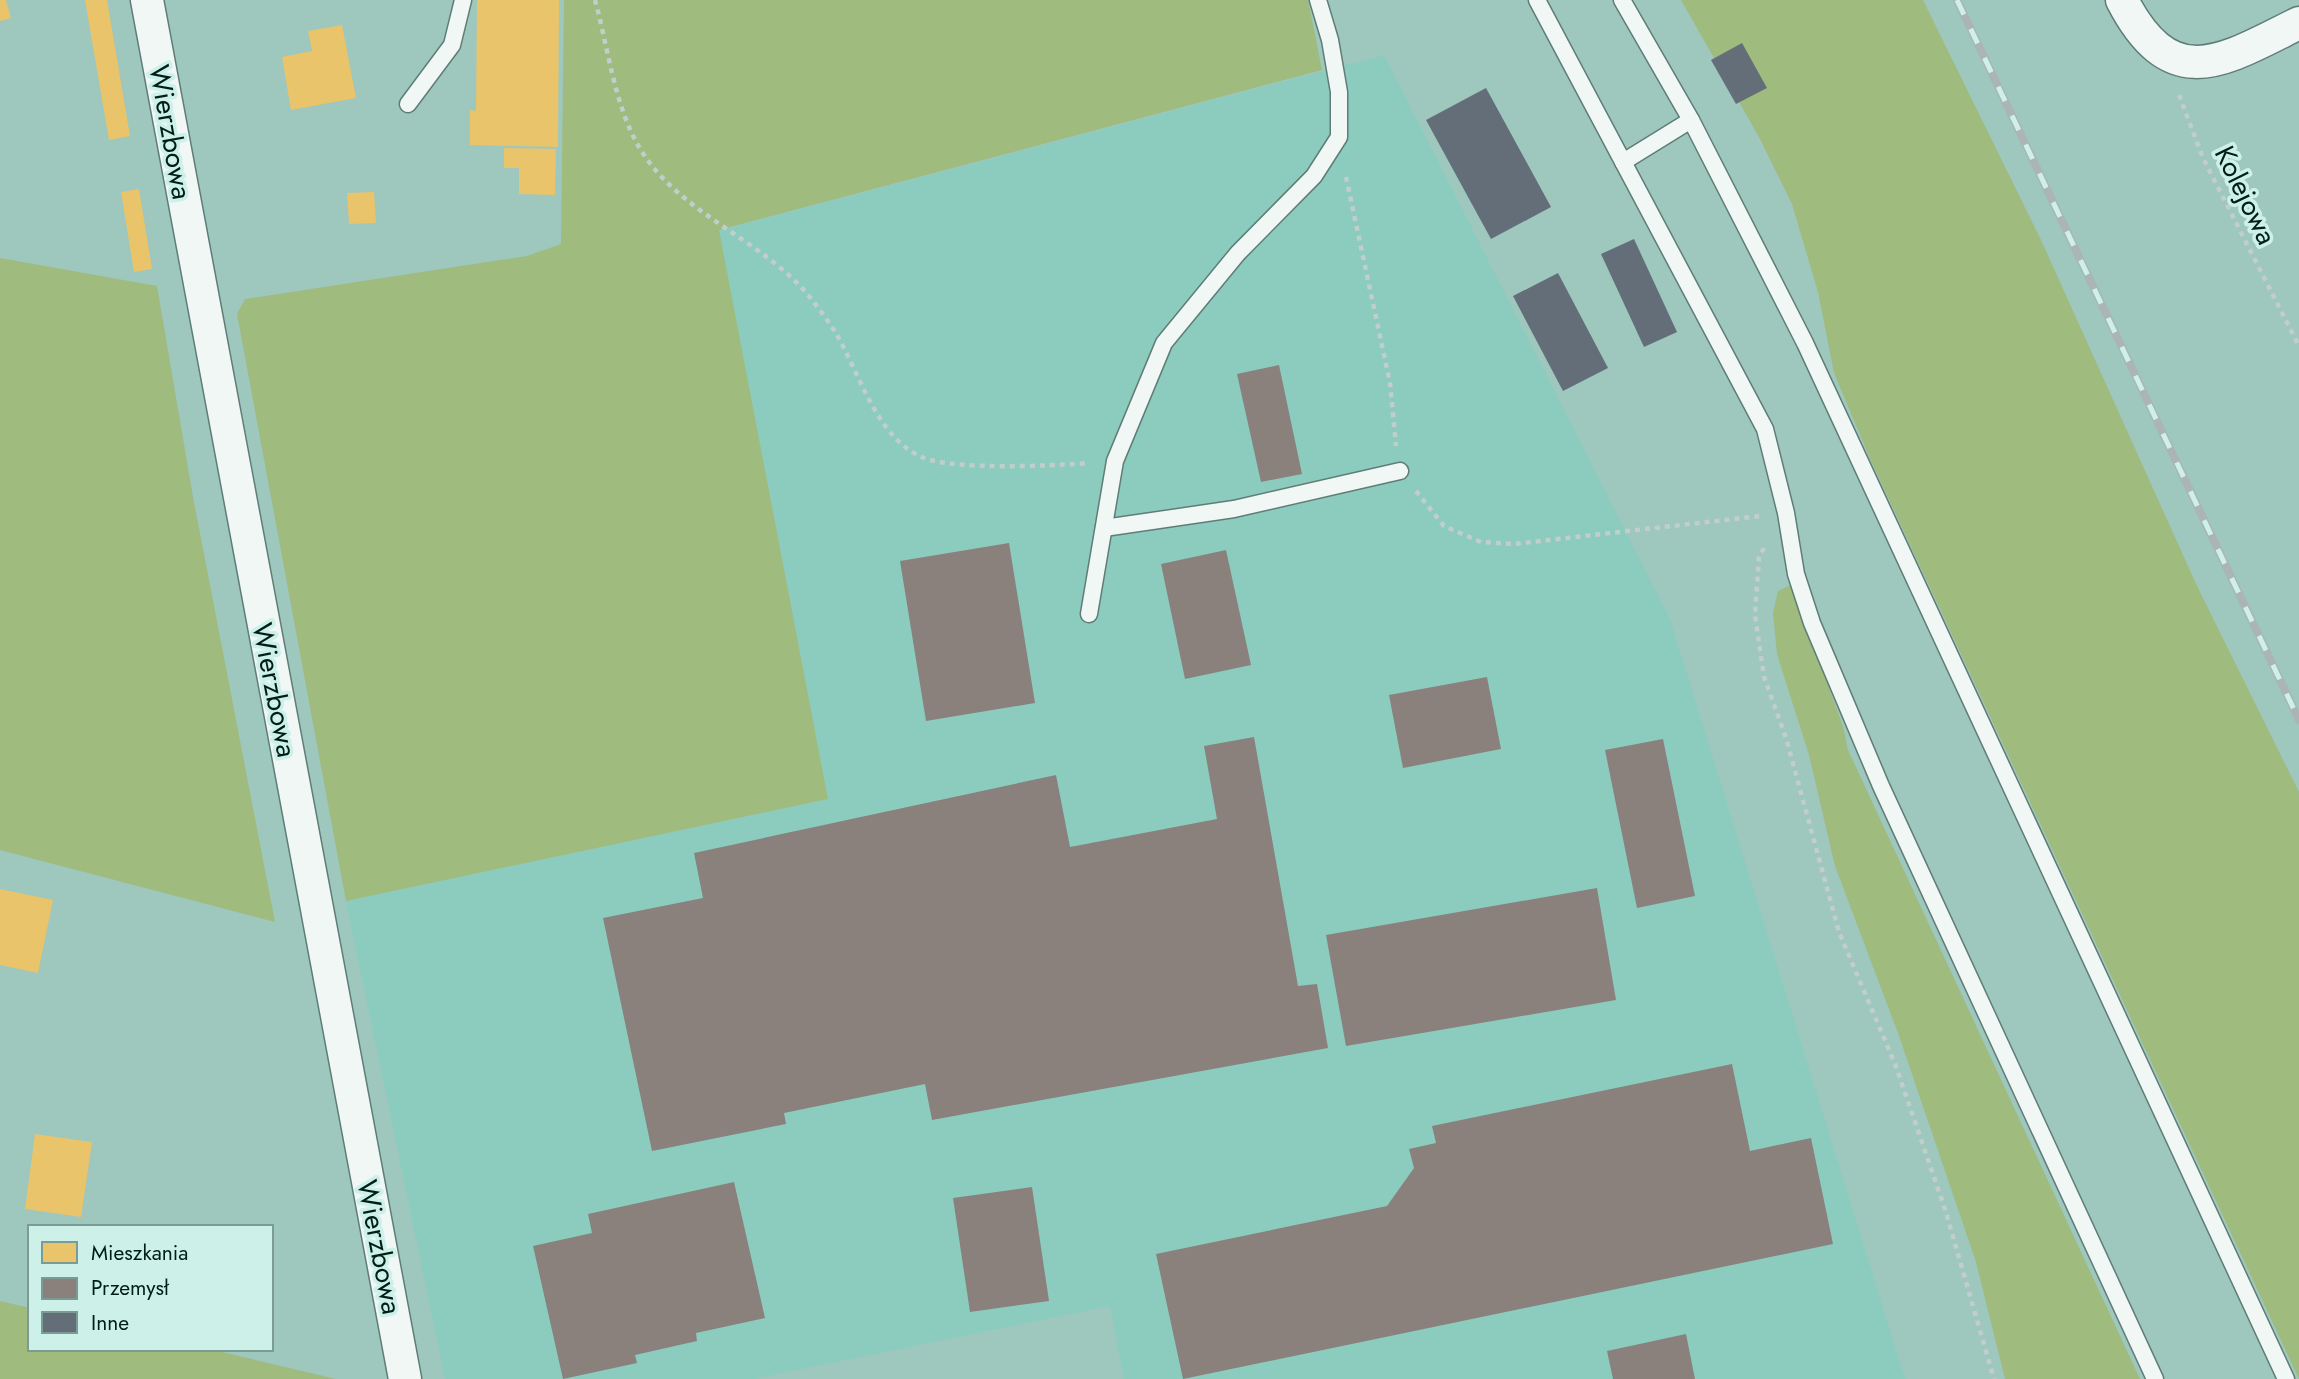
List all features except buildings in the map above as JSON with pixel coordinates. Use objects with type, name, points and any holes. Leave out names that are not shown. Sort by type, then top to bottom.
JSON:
[{"type":"street","name":"Wierzbowa","points":[[147,0],[405,1379]]},
{"type":"street","points":[[2122,0],[2142,35],[2172,56],[2203,63],[2224,60],[2299,23]]},
{"type":"lane","points":[[408,104],[452,46],[463,0]]},
{"type":"lane","points":[[1089,614],[1115,461],[1164,343],[1238,253],[1314,176],[1339,137],[1339,92],[1331,40],[1318,0]]},
{"type":"lane","points":[[1536,0],[1765,429],[1786,513],[1796,574],[1812,623],[1881,786],[2155,1379]]},
{"type":"lane","points":[[1622,0],[1691,120],[1805,343],[2286,1379]]},
{"type":"lane","points":[[1623,162],[1691,120]]},
{"type":"lane","points":[[1104,528],[1234,509],[1400,471]]},
{"type":"path","points":[[595,0],[623,106],[638,146],[660,176],[716,223],[784,271],[811,299],[836,334],[875,412],[893,435],[924,458],[952,463],[1055,466],[1115,461]]},
{"type":"path","name":"Kolejowa","points":[[2172,56],[2181,104],[2203,158],[2299,346]]},
{"type":"path","points":[[1339,137],[1390,383],[1400,471],[1444,526],[1481,542],[1514,544],[1786,513]]},
{"type":"path","points":[[1786,513],[1759,557],[1755,615],[1764,677],[1786,738],[1839,932],[1895,1064],[1945,1209],[1994,1379]]},
{"type":"shaded area","points":[[564,0],[1308,0],[1322,70],[719,230],[828,799],[346,901],[237,314],[245,299],[527,256],[561,244]]},
{"type":"shaded area","points":[[1681,0],[1923,0],[2041,240],[2197,586],[2299,792],[2299,1379],[1871,461],[1834,373],[1818,292],[1792,204],[1759,137]]},
{"type":"shaded area","points":[[1384,55],[1670,619],[1905,1379],[1124,1379],[1110,1306],[754,1379],[445,1379],[346,901],[828,799],[718,231]]},
{"type":"shaded area","points":[[0,258],[157,286],[193,497],[275,922],[0,850]]},
{"type":"shaded area","points":[[1791,585],[1843,726],[1848,750],[2140,1379],[2005,1379],[1976,1262],[1898,1033],[1835,866],[1809,755],[1777,654],[1773,613],[1778,591]]},
{"type":"shaded area","points":[[0,1301],[28,1308],[28,1351],[217,1351],[336,1379],[0,1379]]},
{"type":"railway","points":[[1957,0],[2299,720]]}]
